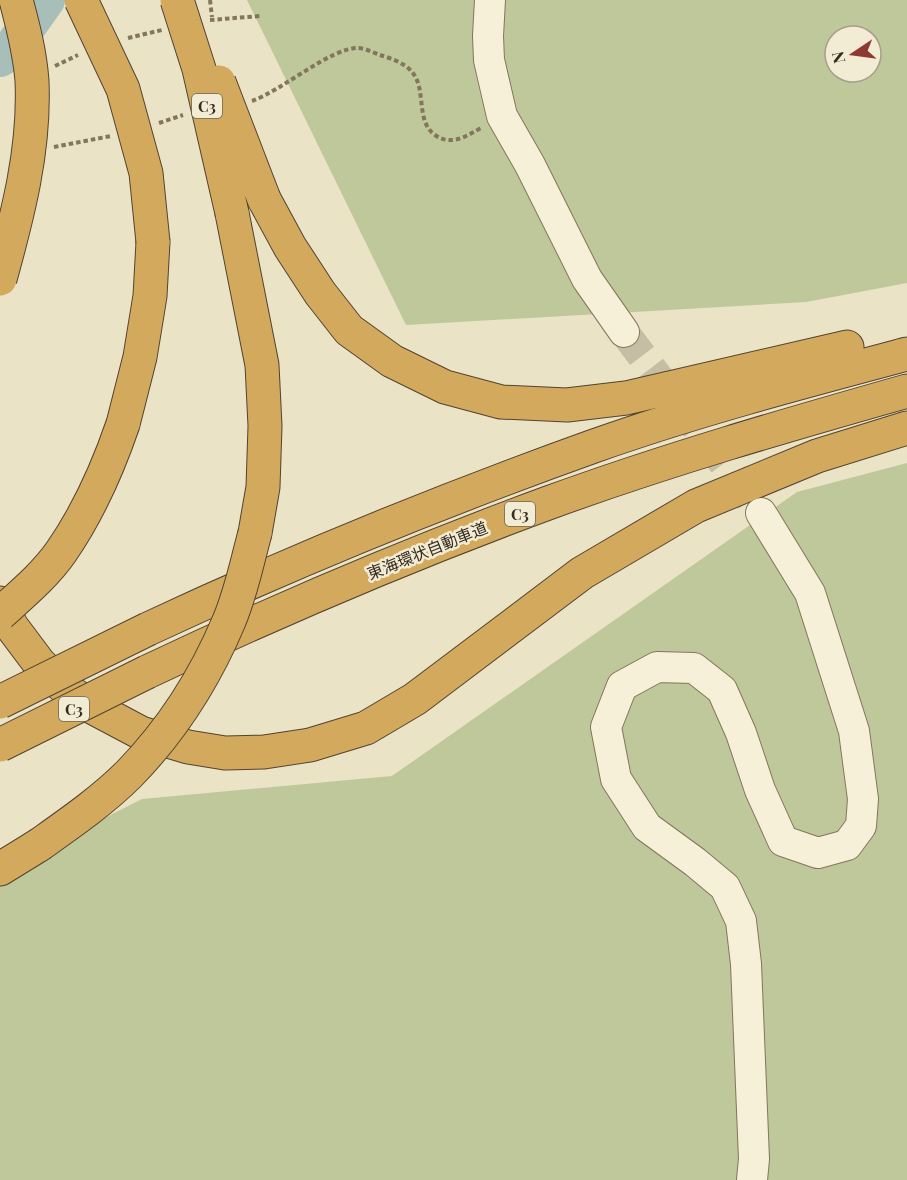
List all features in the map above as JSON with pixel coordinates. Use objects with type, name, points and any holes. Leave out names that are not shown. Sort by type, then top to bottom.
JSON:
[{"type":"highway","points":[[0,279],[20,206],[32,117],[32,79],[25,32],[16,0]]},
{"type":"highway","points":[[0,614],[61,553],[109,465],[123,424],[140,357],[150,296],[153,243],[146,173],[123,89],[81,0]]},
{"type":"highway","name":"C3","points":[[0,869],[39,846],[84,813],[128,775],[165,734],[199,682],[229,620],[255,533],[263,487],[265,426],[262,365],[232,213],[199,69],[177,0]]},
{"type":"highway","name":"C3","points":[[198,4],[205,44],[264,199],[290,247],[320,293],[349,330],[392,362],[445,387],[501,402],[567,405],[626,398],[907,333]]},
{"type":"highway","name":"C3","points":[[0,702],[228,592],[341,544],[595,446],[736,401],[907,354]]},
{"type":"highway","name":"東海環状自動車道","points":[[0,745],[236,630],[424,551],[550,503],[698,453],[907,391]]},
{"type":"highway","points":[[0,603],[12,627],[39,663],[67,690],[107,716],[141,733],[188,747],[225,753],[264,752],[310,744],[366,728],[415,699],[582,573],[696,506],[817,456],[907,428]]},
{"type":"street","points":[[490,0],[489,60],[502,116],[530,165],[587,279],[624,332]]},
{"type":"street","points":[[752,1180],[754,1159],[747,987],[741,921],[725,887],[647,827],[616,779],[606,727],[622,686],[657,667],[694,668],[722,690],[741,733],[760,790],[783,841],[818,853],[847,845],[861,826],[863,800],[854,731],[810,592],[761,513]]},
{"type":"path","points":[[198,4],[210,0]]},
{"type":"path","points":[[248,102],[265,96],[329,58],[347,50],[360,48],[394,59],[412,72],[419,86],[428,130],[444,141],[459,140],[502,116]]},
{"type":"path","points":[[152,125],[192,112]]},
{"type":"path","points":[[43,148],[112,136]]},
{"type":"green space","points":[[247,0],[907,0],[907,283],[806,302],[406,325]]},
{"type":"green space","points":[[907,463],[907,1180],[0,1180],[0,871],[142,799],[392,776],[797,492]]},
{"type":"waterway","points":[[0,58],[9,52],[46,0]]},
{"type":"tunnel","points":[[624,332],[761,513]]}]
